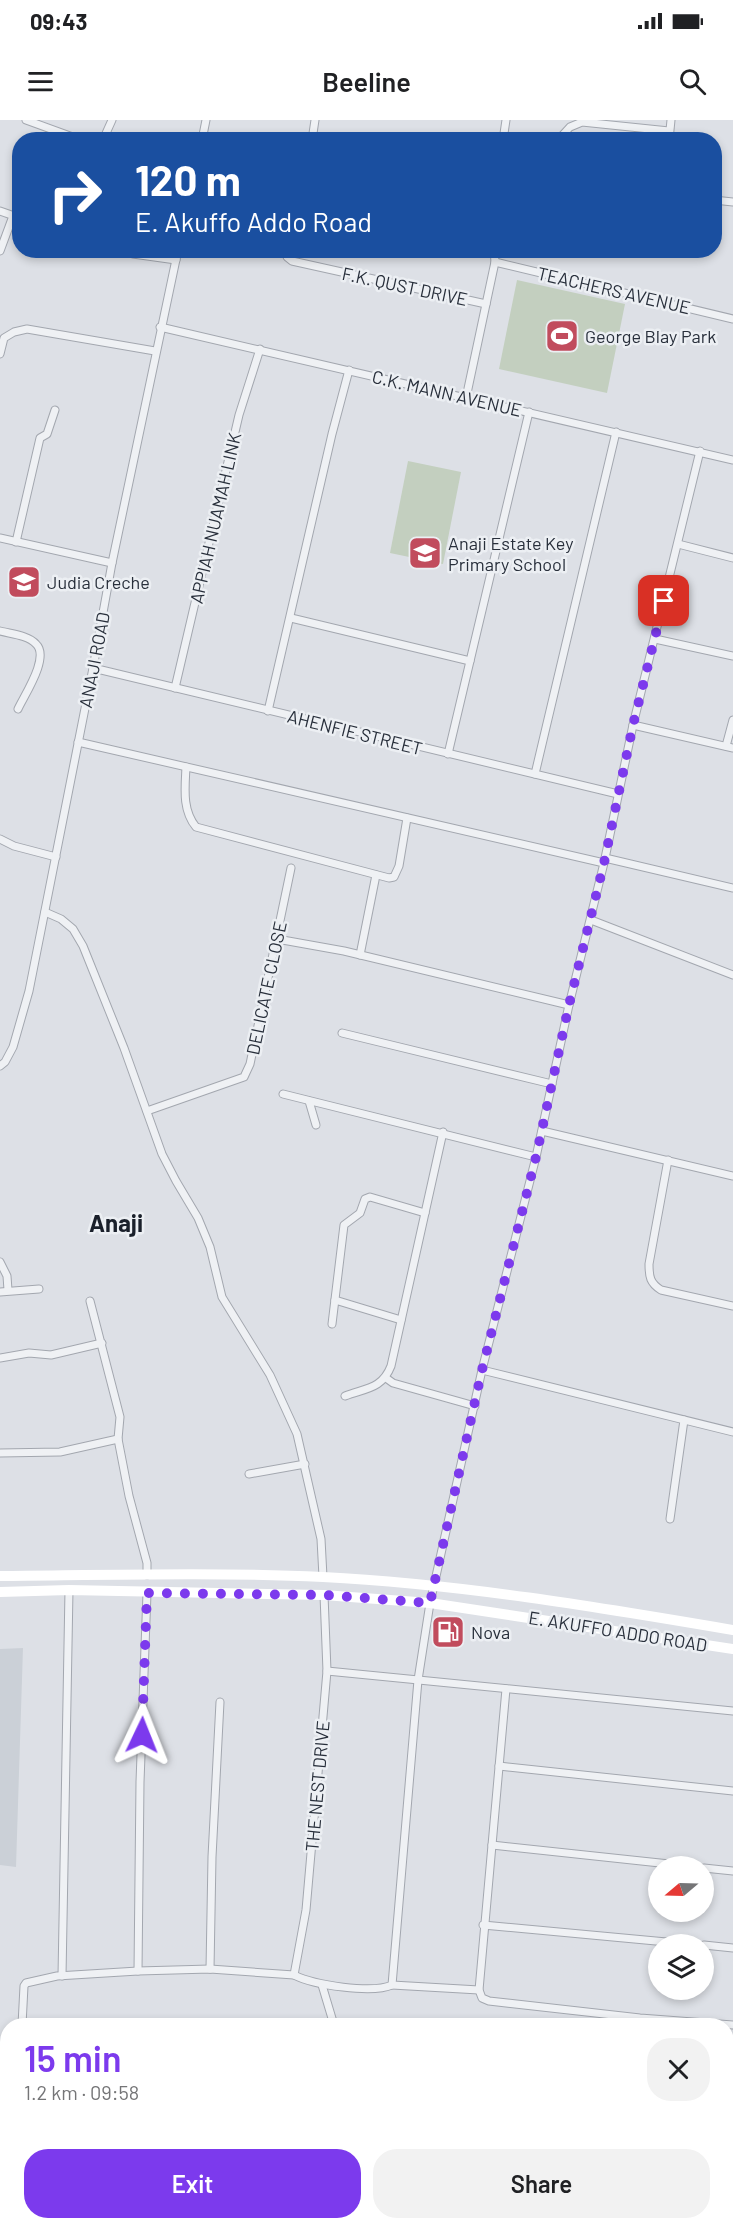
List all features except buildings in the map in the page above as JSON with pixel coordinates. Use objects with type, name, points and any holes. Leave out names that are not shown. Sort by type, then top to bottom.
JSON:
[{"type":"main road","name":"E. AKUFFO ADDO ROAD","points":[[0,1576],[323,1577],[434,1586],[624,1611],[733,1630]]},
{"type":"main road","name":"E. AKUFFO ADDO ROAD","points":[[0,1592],[69,1590],[324,1595],[430,1603],[733,1649]]},
{"type":"street","points":[[26,120],[59,132]]},
{"type":"street","points":[[566,132],[573,125],[589,121],[669,131],[671,120]]},
{"type":"street","points":[[0,251],[12,226]]},
{"type":"street","points":[[162,258],[176,260]]},
{"type":"street","name":"F.K. QUST DRIVE","points":[[289,258],[289,260],[486,304]]},
{"type":"street","points":[[466,398],[495,258]]},
{"type":"street","name":"ANAJI ROAD","points":[[0,1066],[5,1062],[16,1036],[29,991],[112,563],[160,327],[176,260]]},
{"type":"street","name":"TEACHERS AVENUE","points":[[495,262],[733,319]]},
{"type":"street","name":"C.K. MANN AVENUE","points":[[160,327],[733,460]]},
{"type":"street","points":[[0,354],[4,338],[27,328],[155,351]]},
{"type":"street","name":"APPIAH NUAMAH LINK","points":[[175,688],[239,415],[260,349]]},
{"type":"street","points":[[268,711],[349,370]]},
{"type":"street","points":[[16,542],[40,438],[47,434],[55,410]]},
{"type":"street","points":[[448,754],[529,412]]},
{"type":"street","points":[[535,774],[616,432]]},
{"type":"street","points":[[392,1985],[418,1680],[430,1603],[482,1370],[536,1157],[569,1005],[591,921],[633,725],[700,452]]},
{"type":"street","points":[[0,538],[112,563]]},
{"type":"street","points":[[678,544],[733,558]]},
{"type":"street","points":[[291,618],[470,661]]},
{"type":"street","points":[[0,631],[29,639],[40,650],[40,663],[18,709]]},
{"type":"street","points":[[655,639],[733,656]]},
{"type":"street","name":"AHENFIE STREET","points":[[93,669],[618,794]]},
{"type":"street","points":[[633,725],[730,747],[733,720]]},
{"type":"street","points":[[78,742],[407,818],[733,888]]},
{"type":"street","points":[[186,767],[185,800],[189,819],[196,827],[376,875],[393,877],[399,866],[407,818]]},
{"type":"street","points":[[0,839],[14,846],[56,857]]},
{"type":"street","name":"DELICATE CLOSE","points":[[147,1111],[244,1077],[250,1064],[291,868]]},
{"type":"street","points":[[360,955],[376,875]]},
{"type":"street","points":[[45,912],[61,919],[73,929],[82,945],[162,1154],[198,1218],[210,1247],[222,1296],[270,1375],[297,1434],[321,1539],[323,1577]]},
{"type":"street","points":[[591,921],[733,975]]},
{"type":"street","points":[[277,939],[360,955],[569,1005]]},
{"type":"street","points":[[342,1033],[552,1084]]},
{"type":"street","points":[[283,1094],[536,1157]]},
{"type":"street","points":[[309,1101],[316,1125]]},
{"type":"street","points":[[542,1131],[733,1176]]},
{"type":"street","points":[[345,1396],[381,1383],[386,1378],[443,1132]]},
{"type":"street","points":[[668,1160],[649,1264],[649,1277],[654,1286],[661,1290],[733,1306]]},
{"type":"street","points":[[332,1324],[344,1224],[360,1213],[365,1199],[370,1197],[425,1213]]},
{"type":"street","points":[[0,1262],[8,1276],[4,1291],[39,1289]]},
{"type":"street","points":[[335,1300],[401,1320]]},
{"type":"street","points":[[90,1301],[120,1417],[118,1439],[129,1496],[147,1563],[147,1575]]},
{"type":"street","points":[[0,1358],[29,1353],[51,1355],[102,1343]]},
{"type":"street","points":[[482,1370],[733,1432]]},
{"type":"street","points":[[386,1378],[393,1383],[475,1406]]},
{"type":"street","points":[[670,1519],[684,1420]]},
{"type":"street","points":[[0,1453],[60,1452],[118,1439]]},
{"type":"street","points":[[249,1474],[304,1464]]},
{"type":"street","points":[[62,1976],[69,1590]]},
{"type":"street","points":[[138,1971],[140,1782],[147,1593]]},
{"type":"street","name":"THE NEST DRIVE","points":[[294,1975],[306,1910],[327,1671],[324,1595]]},
{"type":"street","points":[[327,1671],[733,1711]]},
{"type":"street","points":[[506,1689],[483,1925],[479,1990],[482,1998],[489,2001],[640,2018]]},
{"type":"street","points":[[210,1969],[212,1857],[220,1702]]},
{"type":"street","points":[[499,1766],[733,1791]]},
{"type":"street","points":[[492,1845],[648,1862]]},
{"type":"street","points":[[714,1869],[733,1870]]},
{"type":"street","points":[[483,1925],[648,1940]]},
{"type":"street","points":[[714,1946],[733,1948]]},
{"type":"street","points":[[22,2018],[26,1983],[62,1976],[138,1971],[210,1969],[294,1975],[322,1985],[376,1989],[392,1985],[479,1990]]},
{"type":"street","points":[[322,1985],[332,2018]]},
{"type":"shaded area","points":[[23,1648],[16,1867],[0,1865],[0,1649]]},
{"type":"green space","name":"George Blay Park","points":[[517,280],[625,304],[607,393],[499,369]]},
{"type":"green space","points":[[408,461],[461,472],[443,564],[390,553]]},
{"type":"place","name":"George Blay Park","points":[[562,336]]},
{"type":"place","name":"Anaji Estate Key Primary School","points":[[425,553]]},
{"type":"place","name":"Judia Creche","points":[[24,582]]},
{"type":"place","name":"Nova","points":[[448,1632]]},
{"type":"district","name":"Anaji","points":[[116,1222]]},
{"type":"route","points":[[142,1735],[147,1593],[324,1595],[430,1603],[482,1370],[536,1157],[569,1005],[604,863],[633,725],[664,601]]}]
